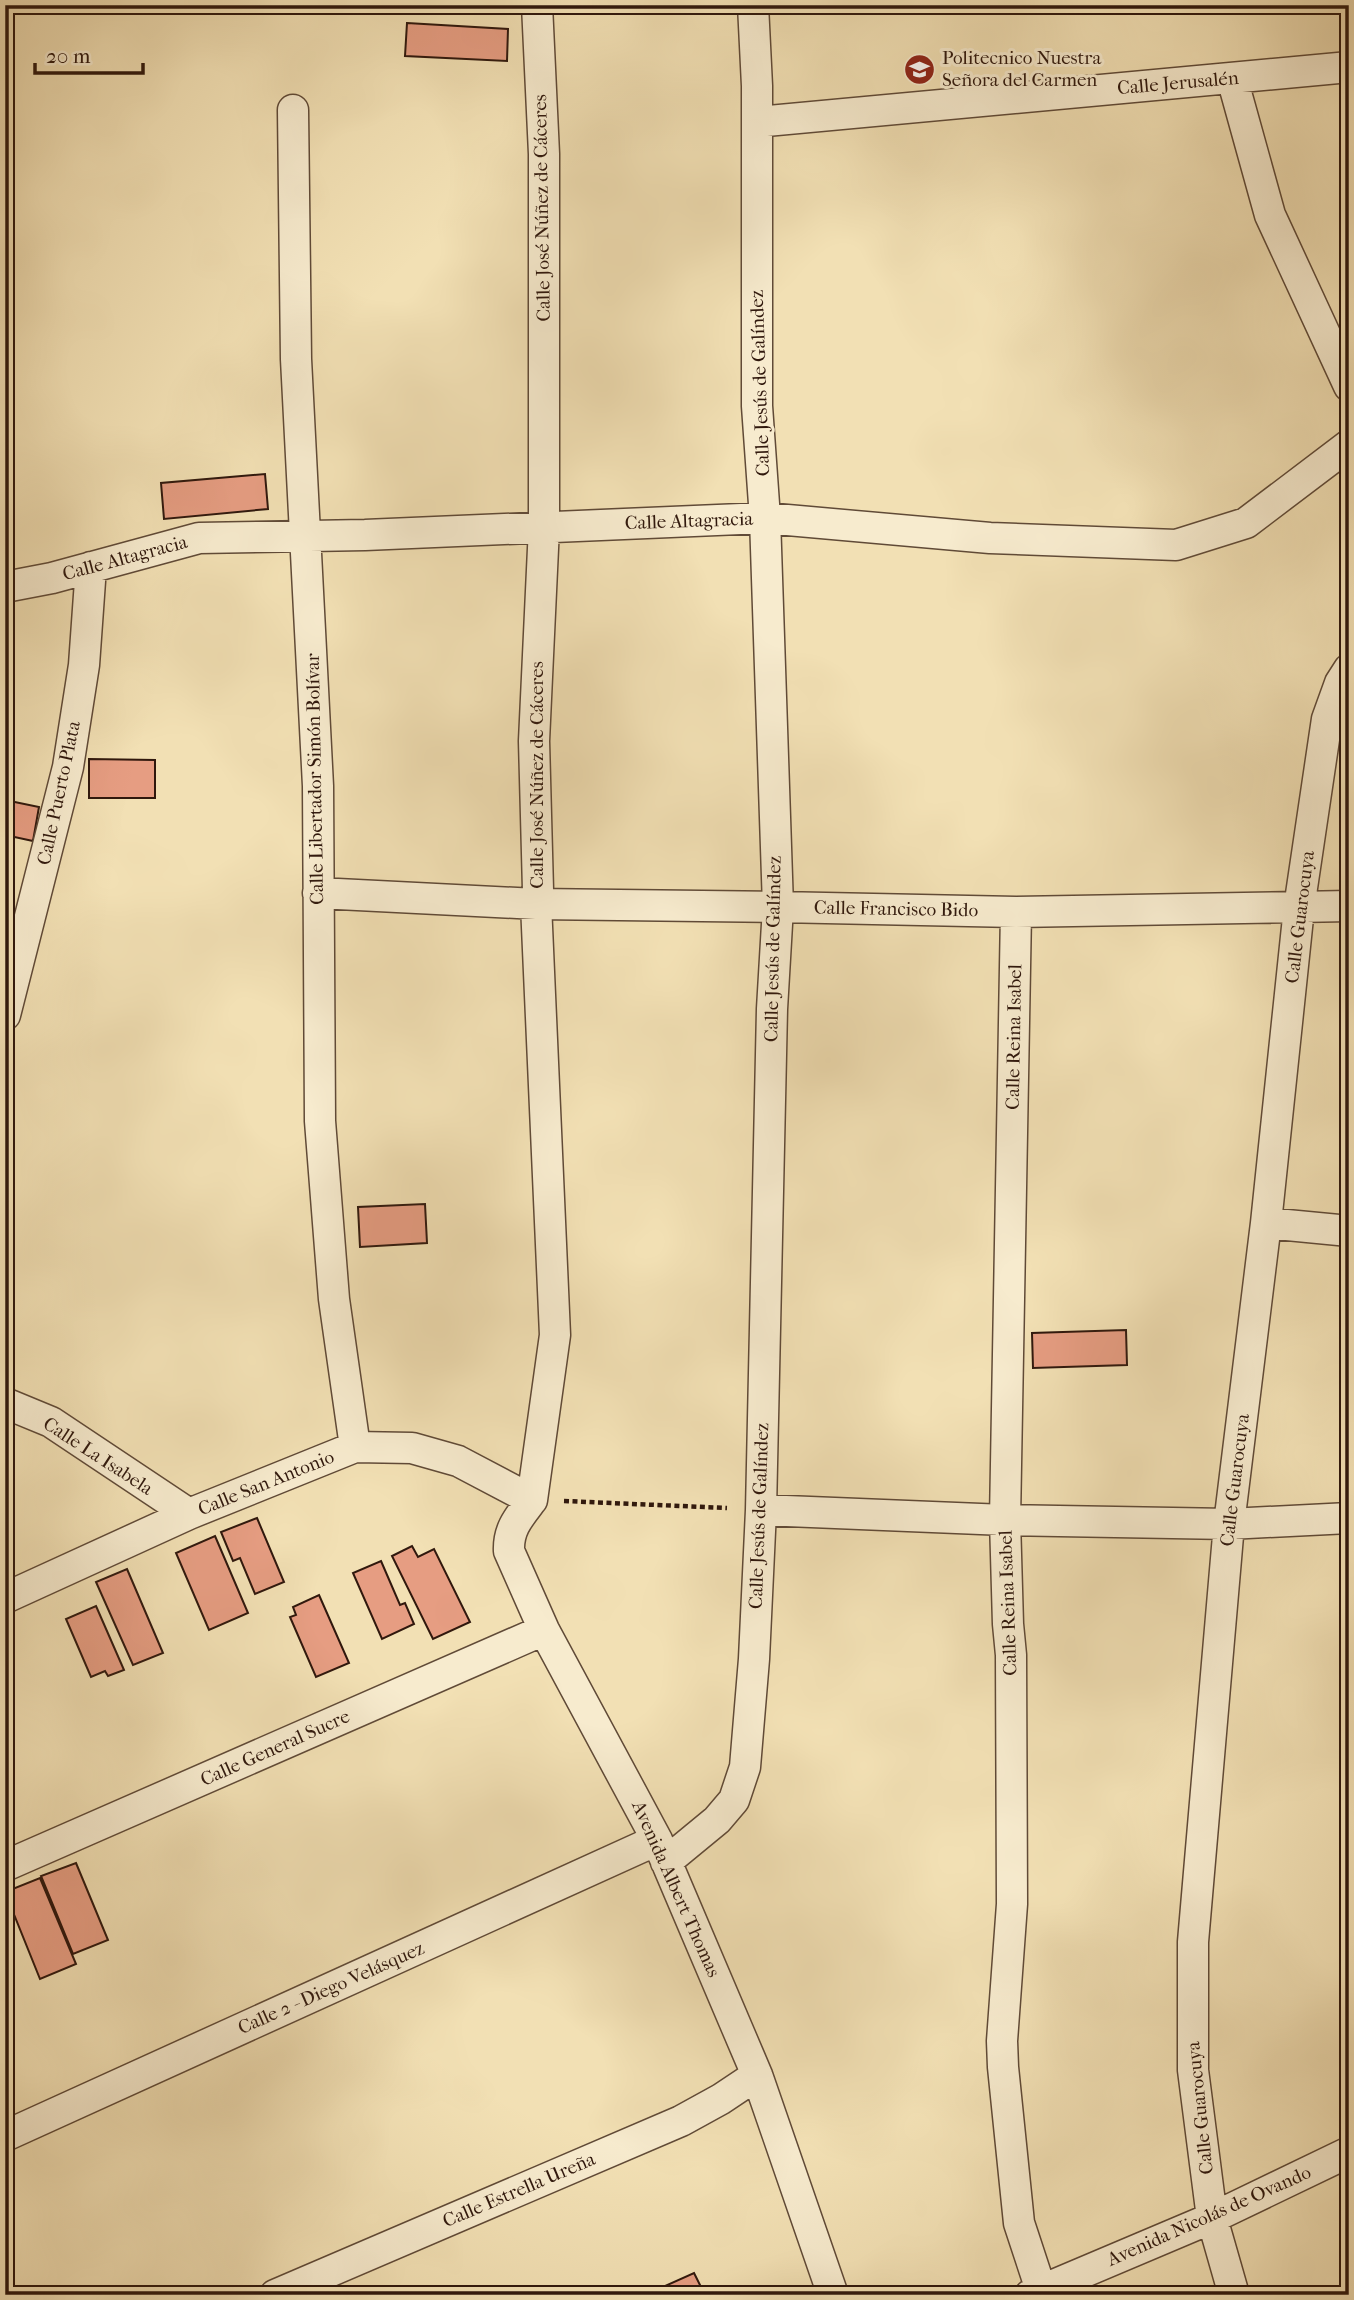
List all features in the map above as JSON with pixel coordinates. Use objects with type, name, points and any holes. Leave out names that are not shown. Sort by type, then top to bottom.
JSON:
[{"type":"street","name":"Calle José Núñez de Cáceres","points":[[532,1500],[555,1335],[536,905],[538,890],[534,741],[544,527],[544,154],[537,5]]},
{"type":"street","name":"Calle Jesús de Galíndez","points":[[662,1851],[717,1820],[734,1800],[745,1766],[754,1659],[761,1510],[772,1009],[778,906],[765,518],[757,406],[757,122],[753,5]]},
{"type":"street","name":"Calle Jerusalén","points":[[757,122],[1349,67]]},
{"type":"street","points":[[1232,78],[1270,215],[1349,386]]},
{"type":"street","name":"Calle Libertador Simón Bolívar","points":[[293,110],[296,359],[318,786],[320,1121],[334,1298],[355,1447]]},
{"type":"street","name":"Calle Altagracia","points":[[5,587],[199,538],[765,518],[990,538],[1176,545],[1246,523],[1349,445]]},
{"type":"street","name":"Calle Puerto Plata","points":[[5,1015],[68,767],[84,665],[91,567]]},
{"type":"street","name":"Calle Guarocuya","points":[[1234,2295],[1212,2218],[1193,2070],[1193,1942],[1229,1524],[1266,1223],[1299,908],[1328,719],[1340,683],[1349,669]]},
{"type":"street","name":"Calle Francisco Bido","points":[[318,893],[536,905],[778,906],[1016,912],[1349,906]]},
{"type":"street","name":"Calle Reina Isabel","points":[[1016,912],[1004,1520],[1011,1655],[1012,1904],[1002,2041],[1019,2223],[1036,2292]]},
{"type":"street","points":[[1266,1223],[1349,1231]]},
{"type":"street","name":"Calle La Isabela","points":[[5,1403],[51,1422],[189,1514]]},
{"type":"street","name":"Calle San Antonio","points":[[5,1598],[189,1514],[355,1447],[412,1448],[458,1461],[532,1500]]},
{"type":"street","name":"Avenida Albert Thomas","points":[[532,1500],[515,1522],[508,1537],[509,1551],[544,1630],[662,1851],[757,2075],[833,2295]]},
{"type":"street","points":[[761,1510],[1004,1520],[1229,1524],[1349,1518]]},
{"type":"street","name":"Calle General Sucre","points":[[5,1866],[544,1630]]},
{"type":"street","name":"Calle 2 - Diego Velásquez","points":[[5,2136],[662,1851]]},
{"type":"street","name":"Calle Estrella Ureña","points":[[275,2295],[681,2120],[721,2099],[757,2075]]},
{"type":"street","name":"Avenida Nicolás de Ovando","points":[[1036,2292],[1212,2218],[1349,2152]]},
{"type":"path","points":[[532,1500],[761,1510]]},
{"type":"building","points":[[407,23],[508,29],[507,61],[405,56]]},
{"type":"building","points":[[265,474],[268,509],[164,519],[161,483]]},
{"type":"building","points":[[89,759],[155,760],[155,798],[89,798]]},
{"type":"building","points":[[5,800],[39,807],[33,841],[5,835]]},
{"type":"building","points":[[425,1204],[427,1243],[360,1247],[358,1207]]},
{"type":"building","points":[[1126,1330],[1127,1365],[1033,1368],[1032,1333]]},
{"type":"building","points":[[257,1518],[284,1582],[255,1594],[240,1558],[233,1561],[221,1532]]},
{"type":"building","points":[[215,1536],[248,1613],[209,1630],[176,1553]]},
{"type":"building","points":[[412,1546],[418,1557],[434,1549],[470,1622],[433,1639],[392,1556]]},
{"type":"building","points":[[381,1561],[400,1605],[405,1603],[414,1624],[382,1639],[353,1573]]},
{"type":"building","points":[[127,1569],[163,1653],[133,1665],[96,1582]]},
{"type":"building","points":[[319,1595],[349,1663],[316,1677],[290,1617],[296,1615],[293,1607]]},
{"type":"building","points":[[96,1606],[124,1670],[108,1676],[105,1671],[91,1677],[66,1619]]},
{"type":"building","points":[[76,1863],[108,1940],[73,1954],[41,1876]]},
{"type":"building","points":[[40,1878],[76,1964],[40,1979],[5,1892]]},
{"type":"building","points":[[694,2273],[705,2295],[645,2295]]},
{"type":"place","name":"Politecnico Nuestra Señora del Carmen","points":[[919,69]]}]
